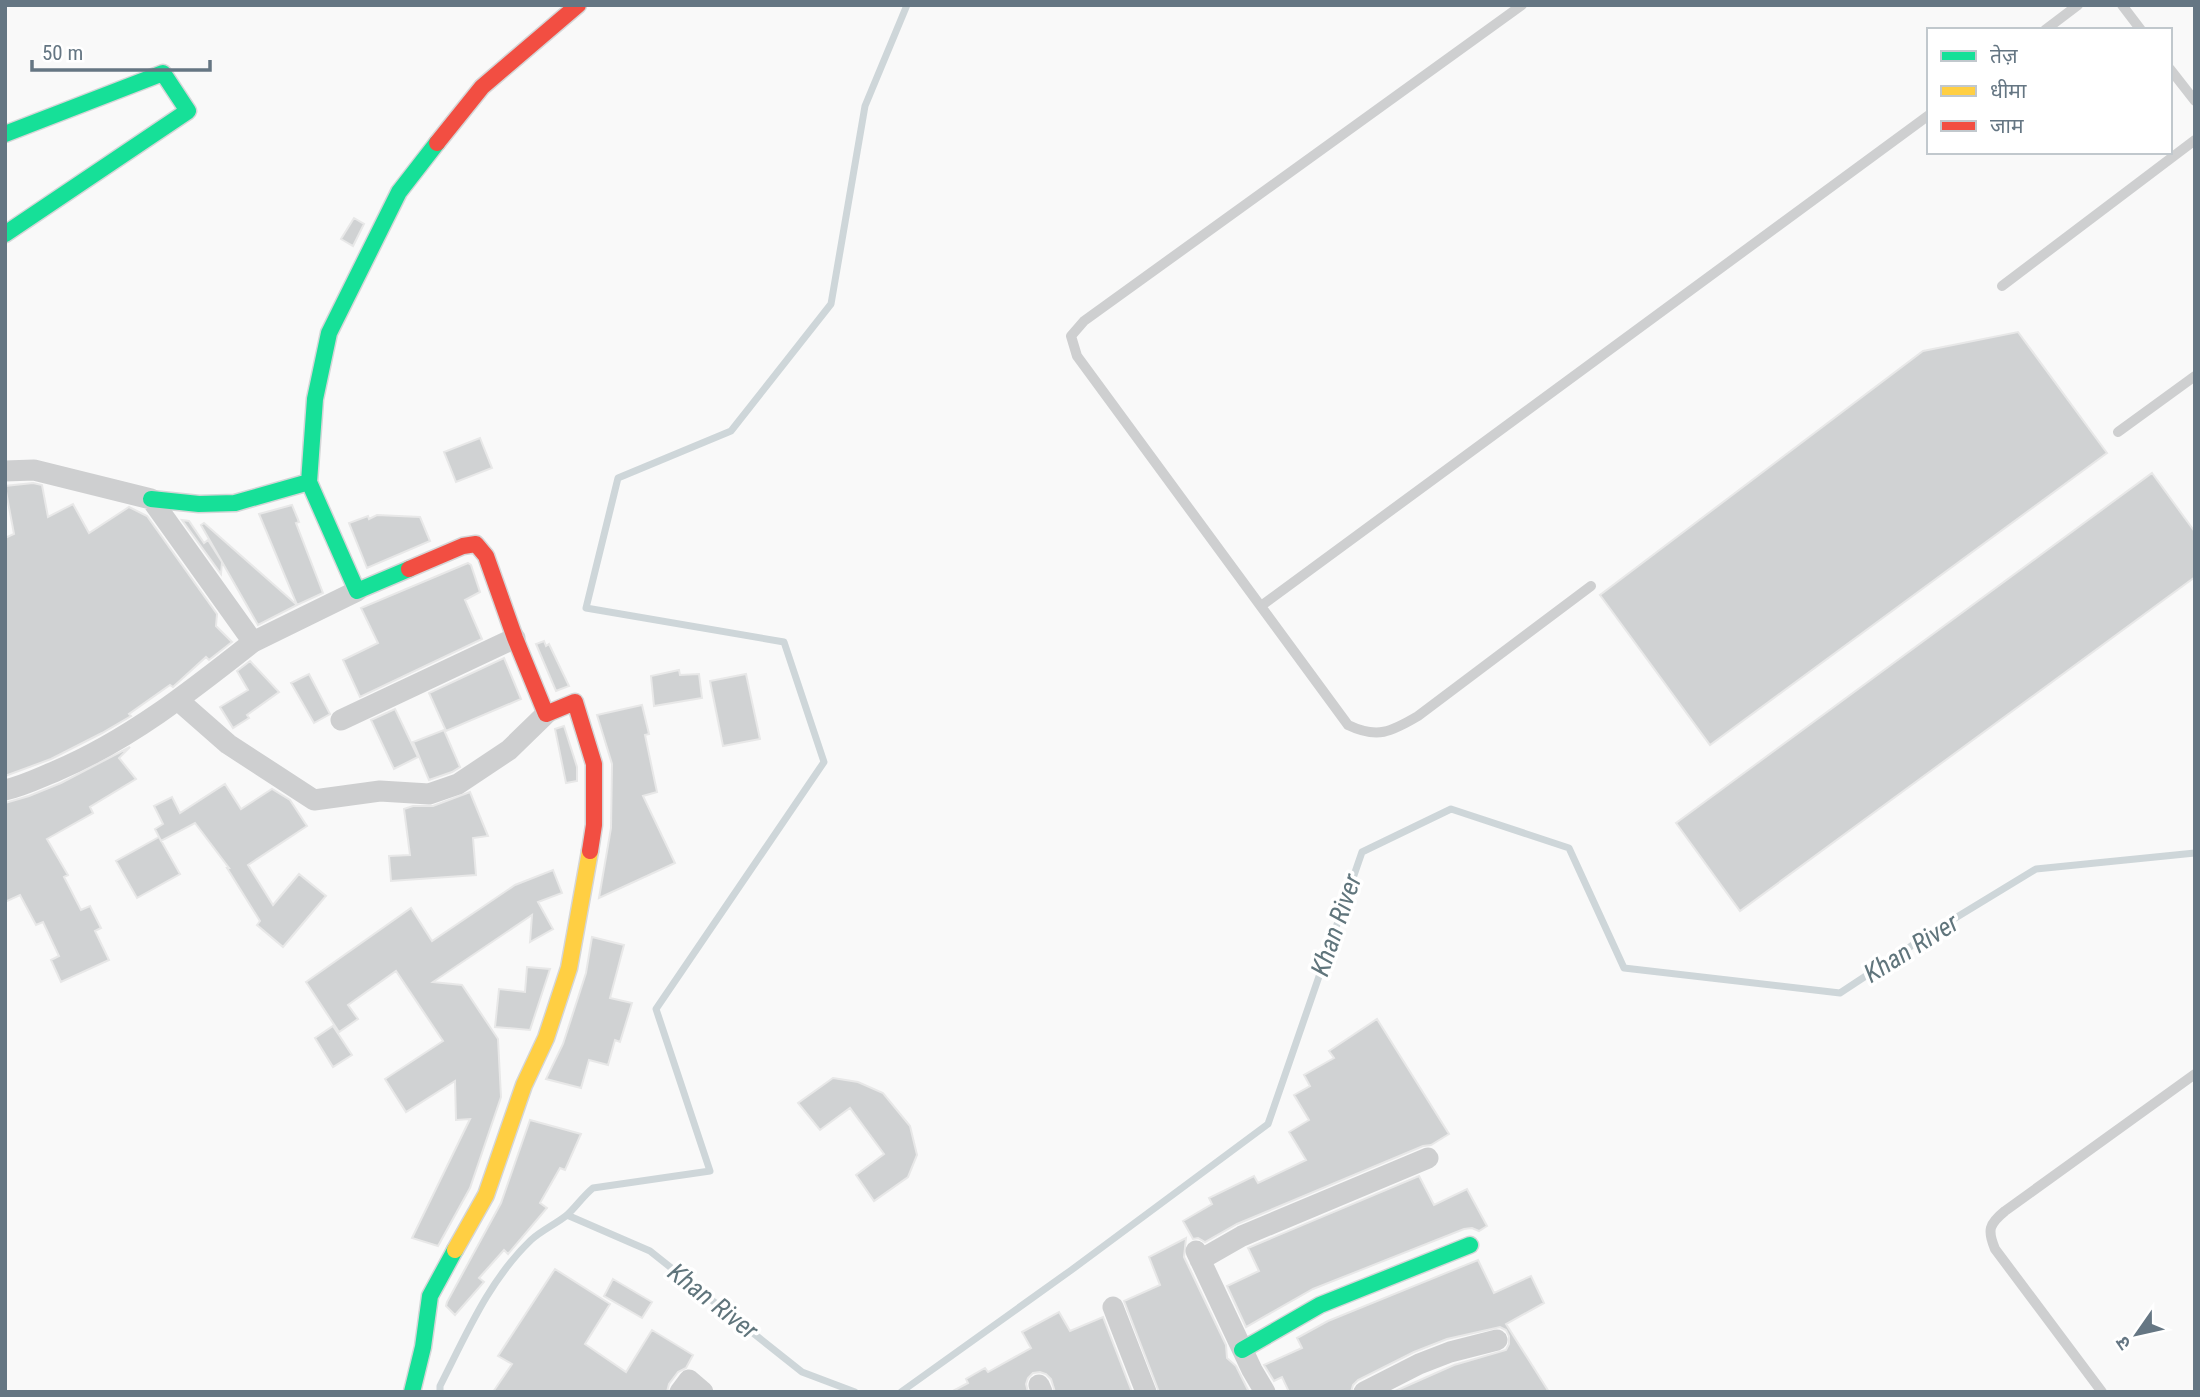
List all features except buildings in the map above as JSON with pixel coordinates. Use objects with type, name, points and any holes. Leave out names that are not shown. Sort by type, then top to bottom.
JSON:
[{"type":"street","points":[[357,591],[309,482],[315,399],[329,332],[399,192],[482,87],[578,5]]},
{"type":"street","points":[[5,134],[163,73],[188,111],[5,234]]},
{"type":"street","points":[[5,471],[34,470],[151,499],[199,504],[234,503],[309,482]]},
{"type":"street","points":[[151,499],[253,642]]},
{"type":"street","points":[[5,790],[20,787],[90,756],[179,701],[253,642],[357,591],[463,546],[476,544],[486,556],[546,714]]},
{"type":"street","points":[[341,720],[515,638]]},
{"type":"street","points":[[179,701],[228,744],[314,800],[380,791],[429,794],[458,784],[509,750],[546,714],[575,702],[594,764],[594,825],[569,968],[546,1038],[524,1085],[486,1195],[430,1296],[424,1347],[412,1392]]},
{"type":"street","points":[[1265,1392],[1242,1350],[1198,1255],[1428,1157]]},
{"type":"street","points":[[1242,1350],[1320,1305],[1470,1245]]},
{"type":"street","points":[[1113,1307],[1146,1392]]},
{"type":"street","points":[[1364,1392],[1419,1364],[1450,1352],[1497,1340]]},
{"type":"street","points":[[680,1392],[689,1380],[703,1392]]},
{"type":"lane","points":[[1522,5],[1084,321],[1071,336],[1077,356],[1348,726],[1367,734],[1394,730],[1418,716],[1591,586]]},
{"type":"lane","points":[[2048,28],[2078,5]]},
{"type":"lane","points":[[2122,5],[2139,28]]},
{"type":"lane","points":[[2172,72],[2195,101]]},
{"type":"lane","points":[[1261,606],[1927,116]]},
{"type":"lane","points":[[2002,286],[2195,140]]},
{"type":"lane","points":[[2118,432],[2195,376]]},
{"type":"lane","points":[[2102,1392],[1994,1249],[1989,1237],[1990,1228],[1995,1219],[2005,1211],[2195,1074]]},
{"type":"waterway","points":[[440,1392],[440,1386],[469,1328],[503,1273],[531,1240],[567,1215],[593,1188],[710,1171],[656,1009],[824,762],[784,642],[586,608],[618,478],[731,431],[831,304],[865,106],[907,5]]},
{"type":"waterway","name":"Khan River","points":[[901,1392],[1268,1124],[1362,852],[1451,809],[1569,848],[1624,968],[1840,993],[1934,931],[2036,869],[2195,853]]},
{"type":"waterway","name":"Khan River","points":[[567,1215],[650,1251],[802,1372],[855,1392]]},
{"type":"traffic: fast","points":[[5,134],[163,73],[188,111],[5,234]]},
{"type":"traffic: fast","points":[[309,482],[315,399],[329,333],[399,192],[437,143]]},
{"type":"traffic: fast","points":[[151,499],[199,504],[235,503],[309,482],[357,591],[409,569]]},
{"type":"traffic: fast","points":[[1242,1350],[1320,1305],[1470,1245]]},
{"type":"traffic: fast","points":[[412,1392],[423,1347],[430,1296],[455,1250]]},
{"type":"traffic: slow","points":[[455,1250],[486,1195],[524,1085],[546,1038],[569,968],[590,851]]},
{"type":"traffic: jam","points":[[437,143],[482,87],[578,5]]},
{"type":"traffic: jam","points":[[409,569],[463,546],[476,544],[486,556],[546,714],[575,702],[594,764],[594,825],[590,851]]}]
